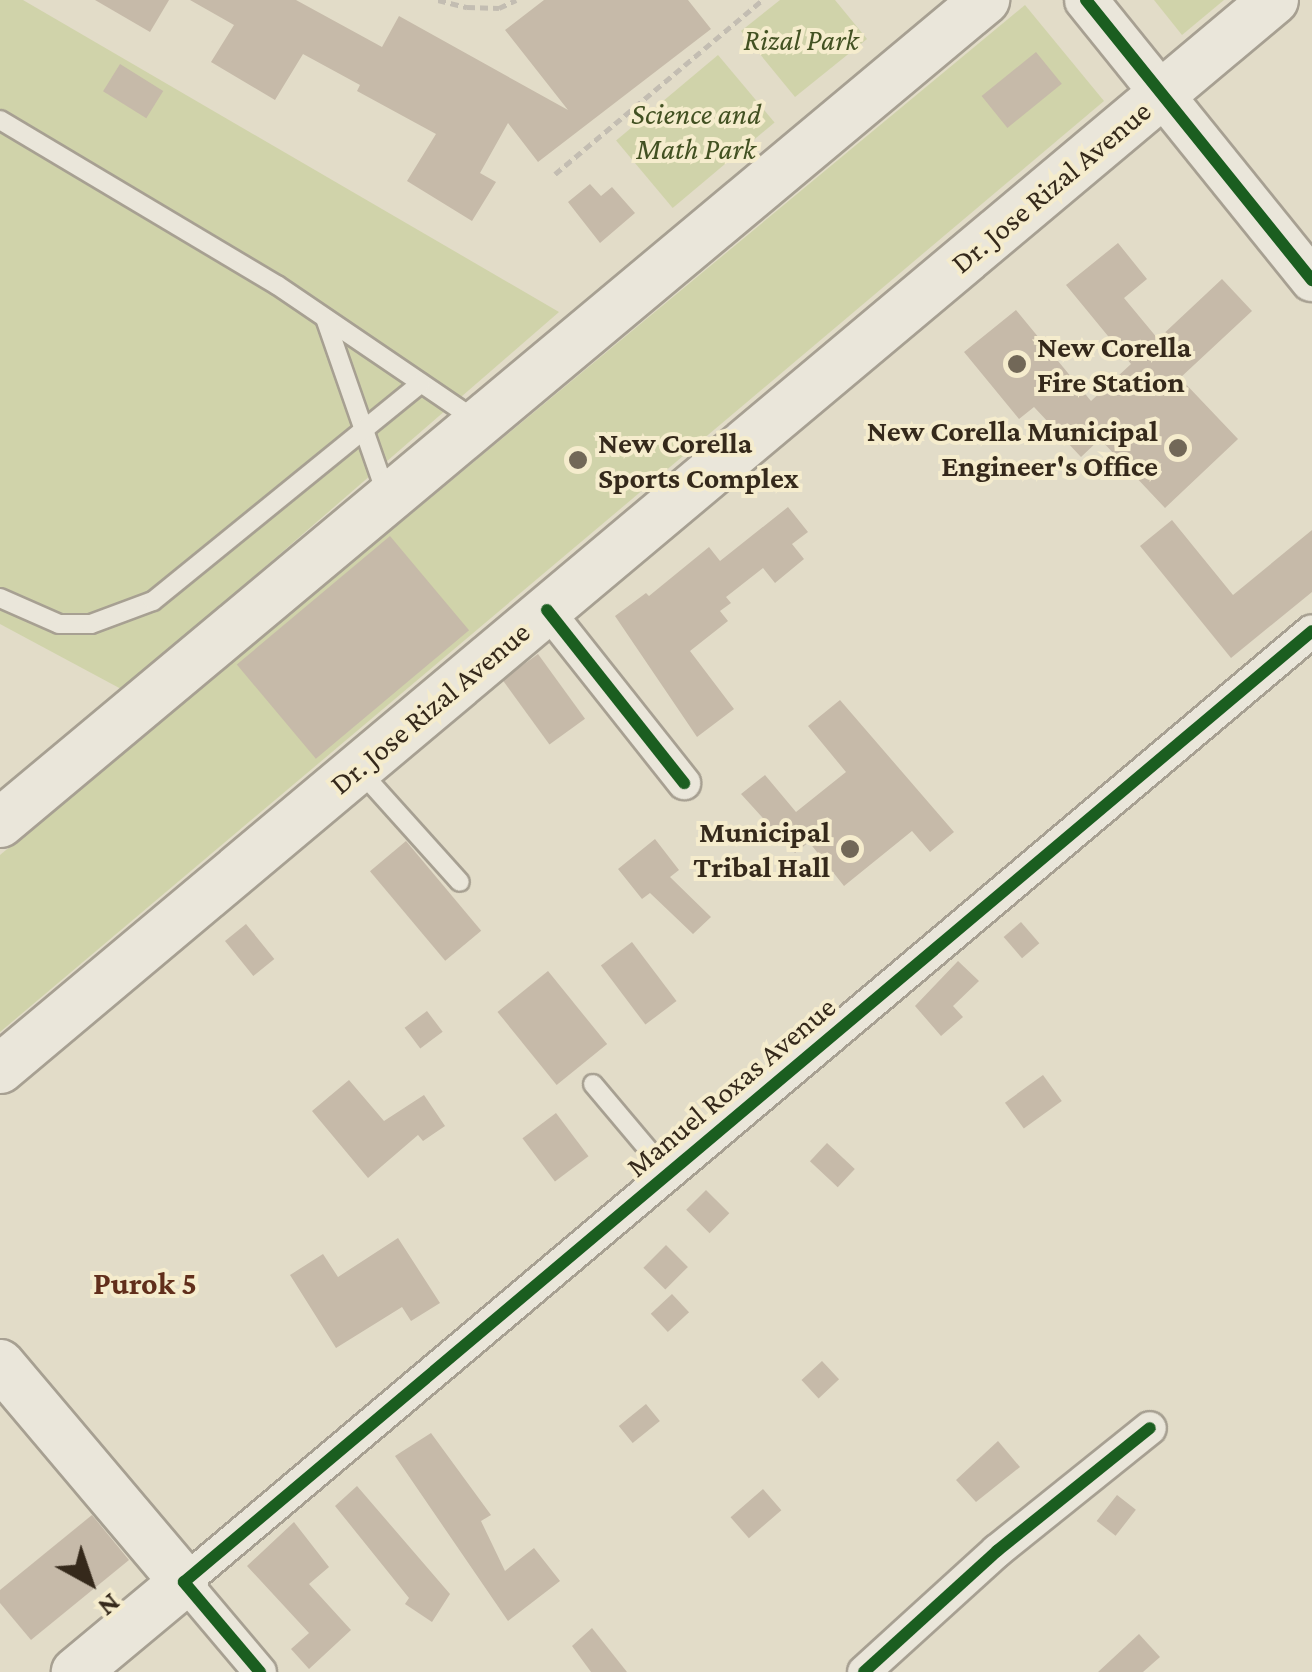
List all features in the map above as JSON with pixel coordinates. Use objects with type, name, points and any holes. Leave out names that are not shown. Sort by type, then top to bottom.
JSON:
[{"type":"main road","points":[[0,824],[985,0]]},
{"type":"main road","name":"Dr. Jose Rizal Avenue","points":[[0,1068],[1274,0]]},
{"type":"main road","points":[[0,1364],[184,1582]]},
{"type":"main road","name":"Manuel Roxas Avenue","points":[[76,1672],[184,1582]]},
{"type":"street","points":[[1086,0],[1312,280]]},
{"type":"street","points":[[547,610],[684,782]]},
{"type":"street","name":"Manuel Roxas Avenue","points":[[184,1582],[1312,630]]},
{"type":"street","points":[[864,1672],[997,1551],[1150,1428]]},
{"type":"street","points":[[184,1582],[260,1672]]},
{"type":"lane","points":[[0,120],[324,317],[480,422]]},
{"type":"lane","points":[[324,317],[388,500]]},
{"type":"lane","points":[[0,598],[59,624],[91,624],[124,615],[153,601],[421,383]]},
{"type":"lane","points":[[358,768],[460,882]]},
{"type":"lane","points":[[592,1084],[668,1173]]},
{"type":"path","points":[[438,0],[466,7],[499,8],[516,0]]},
{"type":"path","points":[[555,174],[762,0]]},
{"type":"green space","points":[[0,0],[23,0],[559,312],[123,690],[0,624]]},
{"type":"green space","name":"Rizal Park","points":[[780,0],[835,0],[867,39],[795,97],[741,31]]},
{"type":"green space","points":[[1154,0],[1224,0],[1182,35]]},
{"type":"green space","points":[[1025,5],[1104,101],[0,1032],[0,855]]},
{"type":"green space","name":"Science and Math Park","points":[[718,55],[775,122],[673,208],[616,140]]},
{"type":"building","points":[[95,0],[169,0],[150,32]]},
{"type":"building","points":[[190,0],[296,0],[382,47],[399,16],[568,110],[505,30],[544,0],[688,0],[711,29],[538,162],[508,123],[480,173],[496,182],[472,221],[407,181],[436,134],[357,91],[360,85],[303,54],[275,100],[211,62],[234,25]]},
{"type":"building","points":[[1036,52],[1062,84],[1007,128],[982,96]]},
{"type":"building","points":[[120,64],[163,91],[146,118],[103,91]]},
{"type":"building","points":[[590,184],[601,196],[612,187],[635,213],[600,243],[568,202]]},
{"type":"building","points":[[1118,243],[1147,279],[1124,298],[1158,339],[1222,279],[1252,311],[1180,378],[1238,439],[1165,508],[1100,439],[1081,457],[1034,407],[1019,419],[964,352],[1016,310],[1091,401],[1131,364],[1066,285]]},
{"type":"building","points":[[788,507],[808,532],[792,544],[804,559],[775,583],[763,568],[726,597],[731,603],[720,611],[728,621],[690,651],[734,709],[697,737],[615,616],[646,593],[649,596],[709,547],[720,561]]},
{"type":"building","points":[[1172,520],[1233,595],[1312,530],[1312,592],[1231,658],[1140,546]]},
{"type":"building","points":[[390,536],[469,630],[316,759],[237,665]]},
{"type":"building","points":[[538,654],[585,719],[549,745],[502,680]]},
{"type":"building","points":[[840,700],[954,832],[930,852],[912,831],[844,886],[809,842],[795,853],[741,794],[765,775],[796,812],[846,772],[808,726]]},
{"type":"building","points":[[655,839],[679,870],[670,877],[711,917],[693,934],[650,893],[642,899],[618,869]]},
{"type":"building","points":[[406,841],[481,931],[445,961],[370,871]]},
{"type":"building","points":[[1021,922],[1039,943],[1022,958],[1004,937]]},
{"type":"building","points":[[246,924],[274,959],[253,976],[225,941]]},
{"type":"building","points":[[632,942],[677,1001],[645,1025],[601,965]]},
{"type":"building","points":[[958,961],[979,981],[953,1006],[963,1017],[941,1036],[915,1006]]},
{"type":"building","points":[[548,971],[607,1044],[557,1085],[497,1012]]},
{"type":"building","points":[[427,1011],[443,1032],[420,1049],[405,1028]]},
{"type":"building","points":[[1043,1075],[1062,1101],[1024,1129],[1005,1103]]},
{"type":"building","points":[[349,1080],[384,1121],[424,1095],[445,1126],[423,1141],[418,1135],[368,1178],[312,1111]]},
{"type":"building","points":[[556,1113],[588,1156],[555,1181],[522,1138]]},
{"type":"building","points":[[827,1143],[855,1169],[838,1187],[810,1161]]},
{"type":"building","points":[[706,1190],[729,1213],[710,1233],[686,1210]]},
{"type":"building","points":[[398,1238],[440,1303],[411,1321],[402,1307],[336,1348],[290,1275],[323,1254],[338,1277]]},
{"type":"building","points":[[666,1245],[688,1267],[665,1290],[643,1268]]},
{"type":"building","points":[[672,1294],[689,1312],[668,1332],[651,1314]]},
{"type":"building","points":[[822,1361],[839,1379],[819,1398],[802,1380]]},
{"type":"building","points":[[646,1404],[660,1421],[633,1443],[619,1426]]},
{"type":"building","points":[[431,1433],[491,1515],[481,1521],[505,1571],[534,1548],[560,1581],[508,1621],[395,1456]]},
{"type":"building","points":[[998,1441],[1020,1467],[976,1502],[956,1480]]},
{"type":"building","points":[[357,1486],[450,1594],[432,1622],[405,1604],[409,1598],[335,1506]]},
{"type":"building","points":[[763,1489],[781,1510],[749,1538],[731,1517]]},
{"type":"building","points":[[1117,1495],[1136,1510],[1116,1536],[1097,1521]]},
{"type":"building","points":[[92,1515],[129,1560],[31,1640],[0,1603],[0,1590]]},
{"type":"building","points":[[294,1522],[329,1567],[309,1584],[351,1630],[309,1669],[291,1649],[309,1633],[247,1566]]},
{"type":"building","points":[[592,1628],[627,1672],[591,1672],[572,1646]]},
{"type":"building","points":[[1139,1634],[1160,1657],[1143,1672],[1098,1672]]},
{"type":"cycle path","points":[[1086,0],[1312,280]]},
{"type":"cycle path","points":[[547,610],[684,783]]},
{"type":"cycle path","points":[[260,1672],[184,1582],[1312,631]]},
{"type":"cycle path","points":[[864,1672],[997,1551],[1150,1428]]},
{"type":"place","name":"New Corella Fire Station","points":[[1017,364]]},
{"type":"place","name":"New Corella Municipal Engineer's Office","points":[[1178,448]]},
{"type":"place","name":"New Corella Sports Complex","points":[[578,460]]},
{"type":"place","name":"Municipal Tribal Hall","points":[[850,849]]},
{"type":"district","name":"Purok 5","points":[[145,1283]]}]
